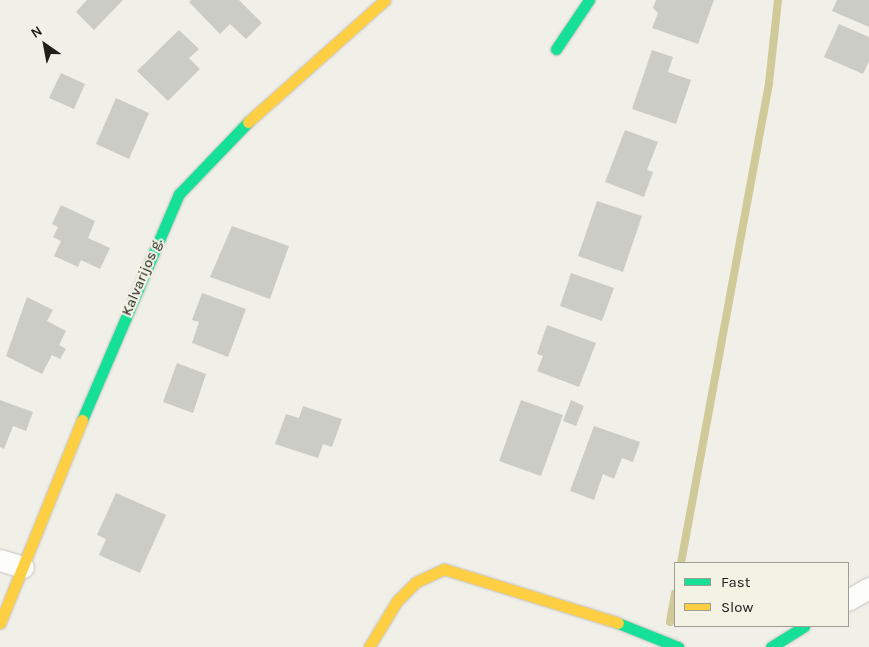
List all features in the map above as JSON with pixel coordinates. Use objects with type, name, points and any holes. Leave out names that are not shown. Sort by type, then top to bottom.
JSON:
[{"type":"main road","name":"Kalvarijos g.","points":[[0,623],[179,194],[206,162],[294,78],[384,0]]},
{"type":"main road","points":[[556,49],[588,0]]},
{"type":"main road","points":[[369,647],[397,601],[416,582],[444,569],[611,620],[678,647]]},
{"type":"main road","points":[[772,647],[802,627]]},
{"type":"street","points":[[0,560],[23,567]]},
{"type":"street","points":[[849,599],[869,588]]},
{"type":"building","points":[[87,0],[123,0],[94,30],[76,12]]},
{"type":"building","points":[[191,0],[239,0],[262,23],[246,39],[230,24],[220,34],[189,2]]},
{"type":"building","points":[[656,0],[714,0],[698,44],[652,28],[658,13],[653,8]]},
{"type":"building","points":[[837,0],[869,0],[869,27],[832,11]]},
{"type":"building","points":[[839,24],[869,37],[869,61],[863,74],[824,57]]},
{"type":"building","points":[[179,30],[199,49],[189,58],[200,69],[168,101],[137,71]]},
{"type":"building","points":[[652,50],[673,57],[668,72],[691,80],[676,124],[632,109]]},
{"type":"building","points":[[61,73],[85,84],[74,109],[49,98]]},
{"type":"building","points":[[116,98],[149,113],[129,159],[96,144]]},
{"type":"building","points":[[625,130],[658,142],[647,170],[653,172],[644,197],[605,182]]},
{"type":"building","points":[[597,201],[642,216],[623,272],[578,256]]},
{"type":"building","points":[[61,205],[95,221],[88,238],[110,248],[100,269],[81,260],[78,267],[54,256],[61,241],[53,237],[58,227],[52,224]]},
{"type":"building","points":[[232,226],[289,246],[270,299],[210,277]]},
{"type":"building","points":[[571,273],[614,288],[602,321],[560,306]]},
{"type":"building","points":[[202,293],[246,309],[228,357],[192,343],[199,322],[192,320]]},
{"type":"building","points":[[27,297],[53,310],[47,321],[66,331],[59,345],[66,349],[60,359],[52,355],[42,374],[6,356]]},
{"type":"building","points":[[547,325],[596,343],[579,387],[537,371],[543,356],[537,354]]},
{"type":"building","points":[[177,363],[206,374],[193,413],[163,402]]},
{"type":"building","points":[[0,400],[33,412],[26,431],[13,426],[4,449],[0,447]]},
{"type":"building","points":[[521,400],[563,415],[541,476],[499,461]]},
{"type":"building","points":[[571,400],[584,406],[576,426],[563,421]]},
{"type":"building","points":[[303,406],[342,419],[332,447],[323,444],[318,458],[275,444],[286,414],[299,418]]},
{"type":"building","points":[[594,426],[640,442],[633,462],[622,458],[614,479],[603,474],[594,500],[570,491]]},
{"type":"building","points":[[116,493],[166,515],[140,573],[99,555],[106,539],[97,535]]},
{"type":"waterway","points":[[681,562],[769,83],[778,0]]},
{"type":"waterway","points":[[670,622],[674,599]]},
{"type":"traffic: fast","points":[[556,49],[589,0]]},
{"type":"traffic: fast","points":[[82,420],[179,194],[248,122]]},
{"type":"traffic: fast","points":[[618,623],[678,647]]},
{"type":"traffic: fast","points":[[771,647],[802,627]]},
{"type":"traffic: slow","points":[[248,122],[385,0]]},
{"type":"traffic: slow","points":[[0,623],[82,420]]},
{"type":"traffic: slow","points":[[369,647],[397,601],[416,582],[444,569],[618,623]]}]
